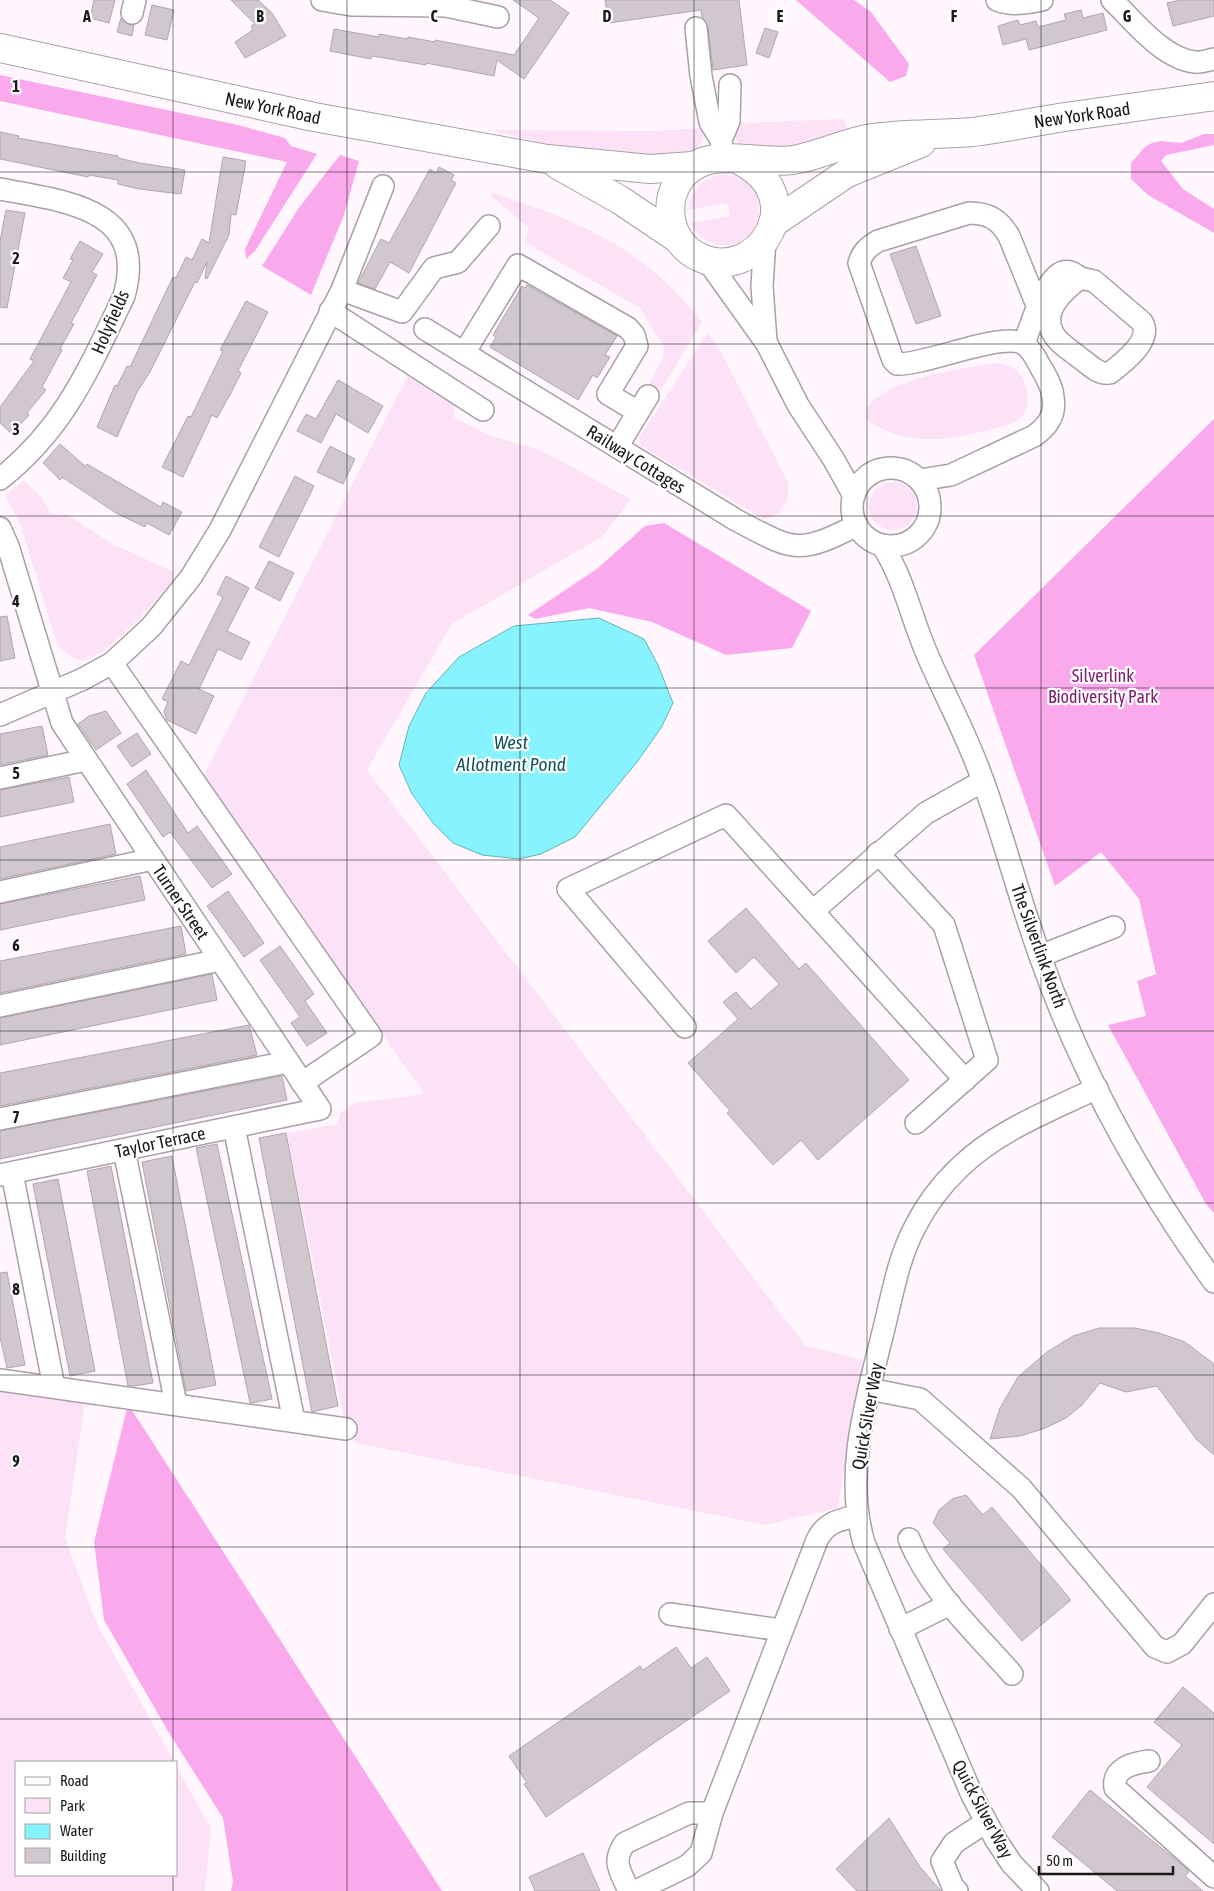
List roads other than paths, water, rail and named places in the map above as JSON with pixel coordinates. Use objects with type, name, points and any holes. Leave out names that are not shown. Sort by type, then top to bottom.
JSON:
[{"type":"main road","name":"New York Road","points":[[0,48],[314,117],[547,159],[650,169],[693,166]]},
{"type":"main road","name":"New York Road","points":[[678,238],[670,218],[671,199],[680,178],[693,166],[728,152],[790,160],[866,140],[962,132],[1214,96]]},
{"type":"main road","name":"New York Road","points":[[547,159],[620,200],[678,238],[688,250],[707,260],[727,261],[739,258],[758,248],[769,231],[847,173],[962,132]]},
{"type":"main road","points":[[728,152],[756,170],[769,186],[775,204],[769,231]]},
{"type":"street","points":[[322,0],[350,5],[446,3],[498,17]]},
{"type":"street","points":[[996,0],[1005,3],[1028,3],[1042,0]]},
{"type":"street","points":[[1112,0],[1144,34],[1167,51],[1195,62],[1214,59]]},
{"type":"street","points":[[696,28],[701,76],[710,122],[728,152]]},
{"type":"street","points":[[728,152],[730,85]]},
{"type":"street","points":[[0,715],[51,691],[90,676],[112,663],[132,646],[165,610],[208,551],[342,290],[383,186]]},
{"type":"street","name":"Holyfields","points":[[0,189],[65,202],[98,214],[110,223],[118,235],[128,262],[128,280],[124,296],[70,404],[35,448],[0,478]]},
{"type":"street","points":[[1024,344],[999,342],[922,361],[897,364],[893,360],[859,263],[867,248],[878,240],[969,213],[992,216],[1014,233],[1037,305]]},
{"type":"street","points":[[342,290],[402,312],[434,268],[458,262],[489,226]]},
{"type":"street","points":[[766,344],[762,286],[769,231]]},
{"type":"street","points":[[707,260],[766,344],[798,405],[834,460],[854,496]]},
{"type":"street","points":[[464,353],[518,265],[628,328],[634,335],[637,346],[608,394],[643,404],[617,447]]},
{"type":"street","points":[[1024,344],[1037,305],[1057,275],[1064,271],[1072,272],[1080,278],[1094,281],[1142,322],[1145,326],[1142,341],[1110,373],[1104,374],[1058,341],[1050,326],[1050,314],[1054,304],[1067,288],[1080,278]]},
{"type":"street","points":[[330,311],[483,410]]},
{"type":"street","name":"Railway Cottages","points":[[425,329],[736,520],[789,546],[815,545],[857,525]]},
{"type":"street","points":[[920,480],[950,476],[1034,436],[1045,428],[1051,417],[1054,405],[1048,379],[1024,344]]},
{"type":"street","points":[[834,460],[847,466],[874,472]]},
{"type":"street","points":[[898,468],[913,474],[920,480],[930,499],[929,516],[926,525],[915,538],[899,545],[882,545],[867,538],[857,525],[852,511],[854,496],[862,482],[874,472],[882,469],[898,468]]},
{"type":"street","points":[[930,499],[950,476]]},
{"type":"street","points":[[0,528],[24,597],[51,691]]},
{"type":"street","name":"The Silverlink North","points":[[905,590],[907,568],[915,538]]},
{"type":"street","name":"The Silverlink North","points":[[882,545],[905,590],[927,654],[984,781],[1040,956],[1064,1016],[1117,1130],[1154,1194],[1214,1282]]},
{"type":"street","points":[[112,663],[371,1036],[302,1083]]},
{"type":"street","name":"Turner Street","points":[[51,691],[62,723],[320,1109]]},
{"type":"street","points":[[0,778],[86,760]]},
{"type":"street","points":[[813,911],[926,813],[984,781]]},
{"type":"street","points":[[685,1027],[568,889],[726,815],[965,1080]]},
{"type":"street","points":[[878,853],[944,925],[987,1060],[916,1123]]},
{"type":"street","points":[[0,892],[153,859]]},
{"type":"street","points":[[1040,956],[1114,927]]},
{"type":"street","points":[[0,1006],[220,960]]},
{"type":"street","points":[[0,1119],[288,1062]]},
{"type":"street","name":"Quick Silver Way","points":[[1038,1891],[1012,1864],[972,1795],[864,1543],[858,1516],[855,1479],[863,1416],[897,1272],[906,1247],[922,1214],[942,1187],[979,1150],[996,1138],[1097,1088]]},
{"type":"street","name":"Taylor Terrace","points":[[6,1174],[320,1109]]},
{"type":"street","points":[[234,1127],[294,1421]]},
{"type":"street","points":[[124,1150],[176,1404]]},
{"type":"street","points":[[6,1174],[54,1387]]},
{"type":"street","points":[[0,1380],[346,1428]]},
{"type":"street","points":[[869,1389],[920,1399],[1021,1488],[1155,1647],[1168,1652],[1182,1644],[1214,1604]]},
{"type":"street","points":[[636,1891],[687,1866],[701,1853],[712,1813],[781,1630],[821,1531],[830,1523],[858,1516]]},
{"type":"street","points":[[909,1539],[918,1562],[950,1604],[1012,1674]]},
{"type":"street","points":[[900,1629],[950,1604]]},
{"type":"street","points":[[670,1614],[781,1630]]},
{"type":"street","points":[[1149,1761],[1131,1765],[1118,1773],[1114,1781],[1115,1788],[1214,1877]]},
{"type":"street","points":[[630,1891],[618,1864],[618,1852],[625,1843],[689,1813],[712,1813]]},
{"type":"street","points":[[958,1891],[953,1887],[942,1861],[954,1843],[986,1822]]},
{"type":"water","name":"West Allotment Pond","points":[[599,618],[644,639],[658,665],[673,703],[661,728],[637,762],[575,837],[541,854],[519,859],[482,855],[453,843],[433,823],[412,794],[399,765],[409,726],[426,693],[459,657],[514,626]]},
{"type":"park label","name":"Silverlink Biodiversity Park","points":[[1103,685]]}]
